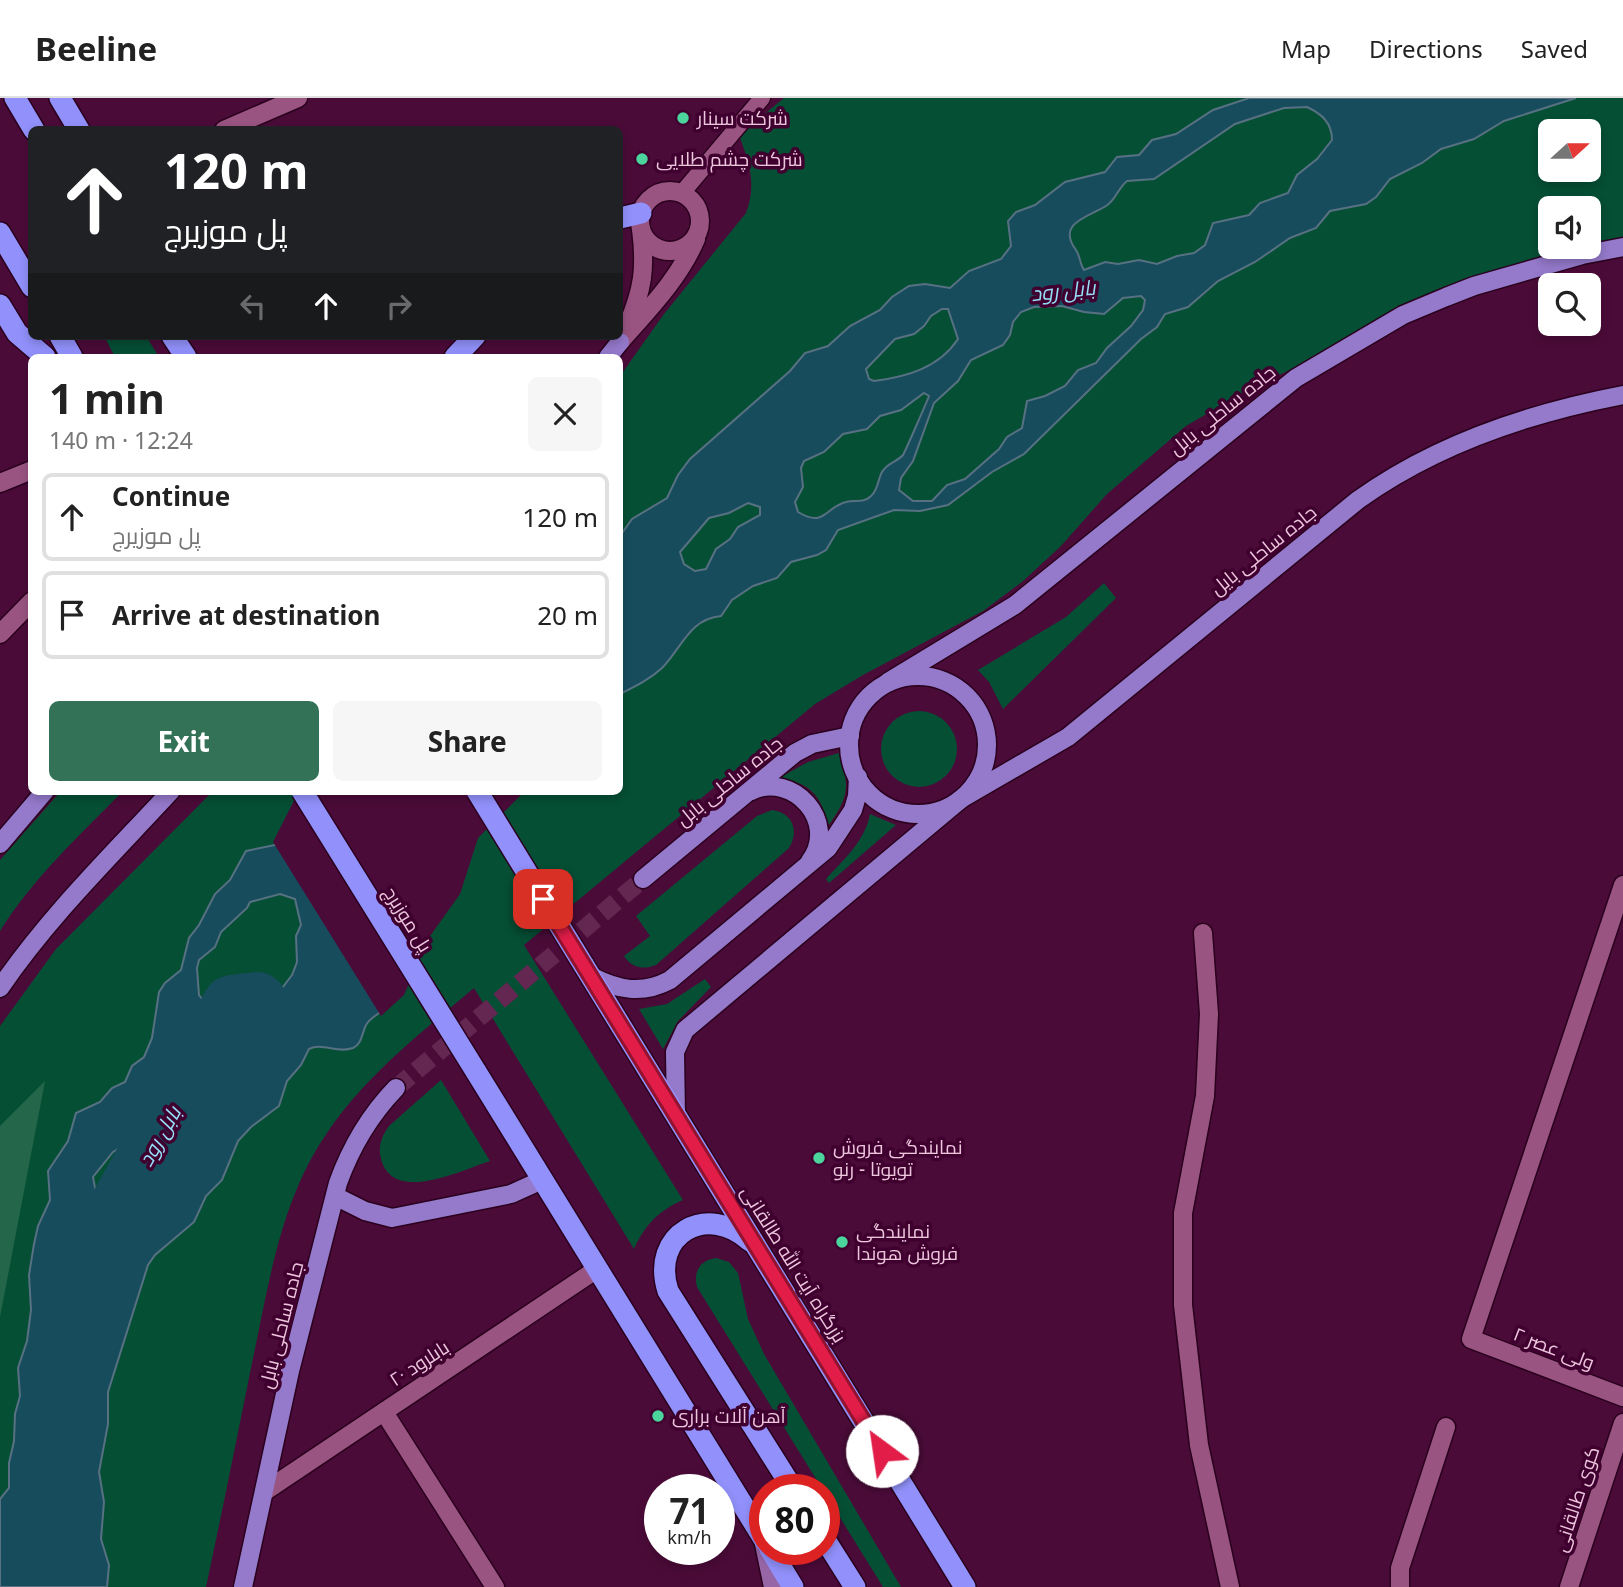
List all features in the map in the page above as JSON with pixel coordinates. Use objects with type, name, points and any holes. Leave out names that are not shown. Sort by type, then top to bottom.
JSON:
[{"type":"highway","points":[[15,98],[32,126]]},
{"type":"highway","points":[[60,98],[77,126]]},
{"type":"highway","points":[[623,218],[641,219]]},
{"type":"highway","points":[[0,233],[28,280]]},
{"type":"highway","points":[[0,305],[17,333],[42,354]]},
{"type":"highway","points":[[458,354],[471,340]]},
{"type":"highway","name":"پل موزیرج","points":[[304,795],[542,1180]]},
{"type":"highway","points":[[479,795],[587,970]]},
{"type":"highway","name":"بزرگراه آیت الله طالقانی","points":[[587,970],[965,1587]]},
{"type":"highway","points":[[542,1180],[749,1515]]},
{"type":"highway","points":[[757,1247],[732,1227],[709,1222],[694,1225],[671,1244],[664,1273],[668,1291],[784,1474]]},
{"type":"highway","points":[[840,1563],[855,1587]]},
{"type":"highway","points":[[780,1565],[793,1587]]},
{"type":"main road","name":"جاده ساحلی بابل","points":[[888,682],[1008,610],[1241,420],[1308,371],[1403,315],[1446,297],[1486,282],[1623,247]]},
{"type":"main road","name":"جاده ساحلی بایل","points":[[961,799],[1068,737],[1357,500],[1392,476],[1434,453],[1523,420],[1623,395]]},
{"type":"main road","points":[[676,1116],[674,1060],[679,1039],[685,1030],[961,799],[976,782],[987,752],[982,719],[964,693],[936,678],[911,676],[888,682],[863,703],[855,717],[850,736],[851,763],[858,778],[878,801],[908,813],[939,810],[961,799]]},
{"type":"main road","name":"جاده ساحلی بابل","points":[[643,879],[795,753],[812,744],[850,736]]},
{"type":"main road","points":[[587,970],[611,986],[625,990],[658,986],[670,980],[828,848],[846,823],[857,796],[858,778]]},
{"type":"main road","points":[[741,796],[768,786],[796,793],[807,802],[815,814],[818,843],[814,856],[804,869]]},
{"type":"main road","points":[[0,844],[42,795]]},
{"type":"main road","points":[[0,988],[20,958],[61,910],[167,795]]},
{"type":"main road","name":"جاده ساحلی بابل","points":[[243,1587],[290,1371],[335,1196],[347,1158],[360,1132],[396,1088]]},
{"type":"main road","points":[[335,1196],[365,1211],[392,1218],[511,1194],[542,1180]]},
{"type":"main road","points":[[770,1565],[773,1587]]},
{"type":"street","points":[[233,126],[298,98]]},
{"type":"street","points":[[623,329],[643,283],[645,265],[641,219],[648,201],[657,194],[670,191],[682,193],[695,204],[700,219],[697,235],[689,254],[667,288],[623,339]]},
{"type":"street","points":[[641,219],[646,239],[658,248],[673,251],[687,246],[697,235]]},
{"type":"street","points":[[0,483],[28,472]]},
{"type":"street","points":[[0,634],[28,605]]},
{"type":"street","name":"ولی عصر ۲","points":[[1623,885],[1471,1339],[1623,1397]]},
{"type":"street","points":[[1203,933],[1209,1014],[1205,1096],[1183,1213],[1183,1305],[1199,1445],[1230,1587]]},
{"type":"street","name":"بابلرود ۲۰","points":[[264,1492],[597,1269]]},
{"type":"street","points":[[384,1412],[495,1587]]},
{"type":"street","name":"کوی طالقانی","points":[[1569,1587],[1623,1423]]},
{"type":"street","points":[[1400,1587],[1400,1568],[1446,1427]]},
{"type":"lane","points":[[682,193],[762,98]]},
{"type":"green space","points":[[784,98],[1623,98],[1623,247],[1601,254],[1601,196],[1538,196],[1538,259],[1584,259],[1403,315],[1244,392],[1186,426],[1107,494],[1061,546],[1022,582],[983,611],[863,675],[815,704],[524,945],[683,1200],[653,1220],[634,1249],[474,988],[396,1055],[359,1092],[327,1133],[298,1187],[287,1215],[271,1273],[206,1587],[0,1587],[0,1026],[56,949],[209,795],[623,795],[623,372],[664,314],[746,213],[751,183],[749,164],[739,135]]},
{"type":"green space","points":[[106,340],[148,340],[157,354],[113,354]]},
{"type":"green space","points":[[1104,583],[1116,598],[1003,709],[989,682],[978,670],[1066,617]]},
{"type":"green space","points":[[912,711],[926,711],[940,717],[951,728],[957,749],[954,764],[946,776],[926,787],[912,787],[898,781],[887,770],[881,756],[881,742],[887,728],[898,717]]},
{"type":"green space","points":[[839,753],[846,791],[841,806],[829,825],[822,805],[813,792],[790,780],[779,778],[808,762]]},
{"type":"green space","points":[[57,795],[119,795],[42,875],[0,931],[0,860]]},
{"type":"green space","points":[[772,810],[785,814],[792,823],[794,835],[789,848],[656,965],[638,967],[627,960],[624,956],[650,936],[636,916],[757,816]]},
{"type":"green space","points":[[870,814],[896,825],[829,883],[826,879],[859,841]]},
{"type":"green space","points":[[705,979],[711,987],[678,1021],[663,1049],[639,1009],[667,1004]]},
{"type":"green space","points":[[441,1080],[490,1161],[431,1180],[401,1180],[390,1174],[382,1162],[382,1139],[389,1126]]},
{"type":"green space","points":[[45,1081],[0,1317],[0,1126]]},
{"type":"green space","points":[[710,1259],[729,1262],[738,1273],[748,1319],[764,1354],[835,1474],[813,1474],[697,1287],[697,1272],[702,1264]]},
{"type":"green space","points":[[840,1483],[901,1587],[883,1587],[840,1518]]},
{"type":"water","points":[[1249,98],[1576,98],[1504,121],[1474,139],[1441,149],[1422,163],[1390,179],[1376,197],[1366,204],[1330,211],[1316,228],[1290,238],[1255,262],[1218,281],[1188,307],[1165,314],[1157,327],[1141,339],[1024,454],[992,472],[948,505],[920,511],[894,510],[838,530],[826,550],[791,562],[777,578],[753,586],[732,600],[721,616],[710,618],[694,628],[662,668],[623,692],[623,532],[632,519],[667,498],[678,475],[690,459],[790,371],[805,353],[828,346],[850,326],[880,310],[892,297],[909,286],[925,284],[950,288],[969,271],[1001,259],[1011,246],[1008,221],[1016,212],[1035,205],[1065,182],[1105,172],[1117,157],[1139,155],[1152,140],[1176,134],[1213,110]],"holes":[[[1307,107],[1325,120],[1332,140],[1317,159],[1297,175],[1288,193],[1260,203],[1249,215],[1213,223],[1205,245],[1194,253],[1157,264],[1139,260],[1118,264],[1105,262],[1084,270],[1071,241],[1072,227],[1106,206],[1127,181],[1154,179],[1235,124],[1284,108]],[[1141,296],[1145,300],[1143,310],[1096,363],[1078,370],[1065,386],[1027,401],[1022,428],[1007,437],[999,449],[965,479],[947,485],[932,501],[913,501],[899,490],[901,478],[913,461],[934,403],[958,381],[971,360],[1003,345],[1010,335],[1013,322],[1021,312],[1034,307],[1062,306],[1104,314],[1123,298]],[[942,309],[948,309],[958,339],[950,349],[932,364],[910,374],[874,381],[869,379],[866,369],[895,339],[914,334],[931,316]],[[924,393],[929,396],[903,455],[884,469],[871,496],[865,500],[839,505],[819,517],[814,518],[798,512],[795,502],[803,487],[801,468],[804,461],[824,452],[843,434],[867,429],[880,416],[901,410]],[[748,503],[760,507],[760,515],[738,527],[730,539],[716,549],[706,569],[695,571],[684,564],[680,552],[709,518],[729,513]]]},
{"type":"water","points":[[482,827],[383,1010],[368,1023],[358,1044],[342,1050],[319,1047],[309,1049],[301,1065],[287,1081],[279,1106],[251,1127],[238,1141],[222,1180],[206,1196],[194,1222],[155,1255],[148,1265],[108,1392],[108,1424],[99,1472],[104,1502],[101,1539],[109,1565],[107,1587],[0,1587],[0,1499],[9,1488],[9,1463],[20,1396],[18,1368],[27,1341],[31,1310],[29,1275],[38,1226],[50,1200],[48,1171],[68,1141],[76,1113],[100,1102],[112,1088],[125,1082],[132,1066],[144,1057],[152,1038],[159,992],[165,983],[181,970],[189,938],[215,894],[230,880],[246,851],[275,845]],"holes":[[[280,894],[295,899],[301,925],[296,936],[297,962],[292,975],[279,992],[238,997],[213,1006],[207,1005],[199,995],[199,960],[215,947],[221,932],[250,902]],[[125,1145],[135,1152],[141,1168],[121,1200],[102,1209],[98,1204],[93,1177],[113,1152]]]},
{"type":"pier","points":[[297,795],[521,795],[478,838],[460,894],[428,939],[404,995],[381,1016],[273,842]]},
{"type":"waterway","name":"بابل رود","points":[[97,1267],[111,1221],[232,1005],[257,1002]]},
{"type":"tunnel","points":[[396,1088],[643,879]]},
{"type":"place","name":"شرکت سینار","points":[[683,118]]},
{"type":"place","name":"شرکت چشم طلایی","points":[[642,159]]},
{"type":"place","name":"نمایندگی فروش تویوتا - رنو","points":[[819,1158]]},
{"type":"place","name":"نمایندگی فروش هوندا","points":[[842,1242]]},
{"type":"place","name":"آهن آلات براری","points":[[658,1416]]},
{"type":"route","points":[[543,899],[882,1451]]}]
